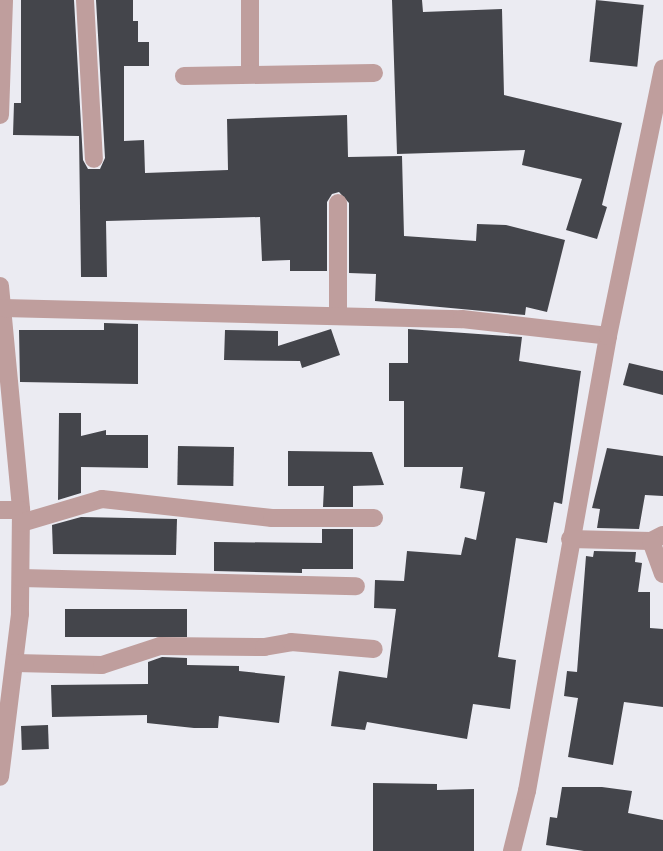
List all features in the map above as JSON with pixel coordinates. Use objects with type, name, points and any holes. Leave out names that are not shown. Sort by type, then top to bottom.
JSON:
[{"type":"street","points":[[0,114],[4,0]]},
{"type":"street","points":[[85,0],[94,159]]},
{"type":"street","points":[[250,0],[250,73]]},
{"type":"street","points":[[512,851],[529,780],[570,539],[608,336],[663,69]]},
{"type":"street","points":[[184,76],[250,73],[374,73]]},
{"type":"street","points":[[338,203],[338,316]]},
{"type":"street","points":[[0,285],[21,516],[21,578],[15,663],[0,777]]},
{"type":"street","points":[[3,308],[462,319],[608,336]]},
{"type":"street","points":[[0,510],[21,516],[102,499],[272,518],[374,518]]},
{"type":"street","points":[[570,539],[657,538],[663,574]]},
{"type":"street","points":[[21,578],[356,586]]},
{"type":"street","points":[[15,663],[102,665],[160,646],[264,647],[291,642],[374,649]]},
{"type":"building","points":[[21,0],[74,0],[83,160],[88,169],[100,169],[105,158],[96,0],[133,0],[133,21],[138,21],[138,42],[149,42],[149,66],[124,66],[124,141],[144,140],[145,173],[228,170],[227,119],[347,115],[348,157],[402,156],[404,236],[476,241],[477,224],[506,225],[565,240],[547,312],[526,307],[525,315],[375,301],[376,274],[349,273],[349,203],[339,192],[332,194],[327,202],[327,271],[290,271],[290,260],[262,261],[260,217],[106,221],[107,277],[81,277],[79,136],[13,135],[14,103],[21,103]]},
{"type":"building","points":[[392,0],[422,0],[423,12],[502,9],[504,95],[622,123],[602,205],[607,207],[597,239],[566,230],[582,179],[522,165],[525,150],[397,154]]},
{"type":"building","points":[[596,0],[644,5],[637,67],[590,62]]},
{"type":"building","points":[[104,323],[138,324],[138,384],[20,382],[19,330],[104,330]]},
{"type":"building","points":[[331,329],[340,355],[302,368],[300,361],[224,360],[225,330],[278,331],[278,346]]},
{"type":"building","points":[[408,329],[522,337],[519,361],[581,371],[562,504],[554,502],[547,543],[516,538],[498,657],[516,660],[510,709],[473,704],[467,739],[367,722],[365,730],[331,726],[339,671],[387,678],[396,609],[374,608],[375,580],[404,581],[407,551],[461,555],[465,537],[476,540],[485,492],[460,488],[463,467],[404,467],[404,401],[389,401],[389,363],[408,363]]},
{"type":"building","points":[[629,363],[663,371],[663,395],[623,385]]},
{"type":"building","points":[[59,413],[81,413],[81,436],[106,430],[106,435],[148,435],[148,468],[81,467],[81,493],[58,500]]},
{"type":"building","points":[[178,446],[234,447],[233,486],[177,485]]},
{"type":"building","points":[[607,448],[663,456],[663,496],[645,495],[639,529],[597,528],[600,509],[592,508]]},
{"type":"building","points":[[288,451],[372,452],[384,485],[353,486],[353,507],[323,507],[324,486],[288,486]]},
{"type":"building","points":[[81,517],[177,519],[176,555],[53,554],[52,525]]},
{"type":"building","points":[[322,529],[353,529],[353,569],[302,569],[302,573],[214,571],[214,542],[322,543]]},
{"type":"building","points":[[594,551],[636,552],[635,562],[642,563],[638,592],[650,592],[650,628],[663,629],[663,707],[624,702],[613,765],[568,757],[578,698],[564,696],[567,671],[577,672],[586,556],[593,557]]},
{"type":"building","points":[[65,609],[187,609],[187,637],[65,637]]},
{"type":"building","points":[[162,657],[187,658],[187,665],[239,666],[239,671],[285,676],[279,723],[219,716],[218,728],[194,728],[147,723],[147,715],[52,717],[51,685],[148,684],[148,662]]},
{"type":"building","points":[[48,725],[49,749],[22,750],[21,726]]},
{"type":"building","points":[[373,783],[437,784],[437,790],[474,789],[474,851],[373,851]]},
{"type":"building","points":[[562,787],[602,787],[632,791],[628,813],[663,820],[663,851],[584,851],[546,845],[550,817],[557,818]]}]
